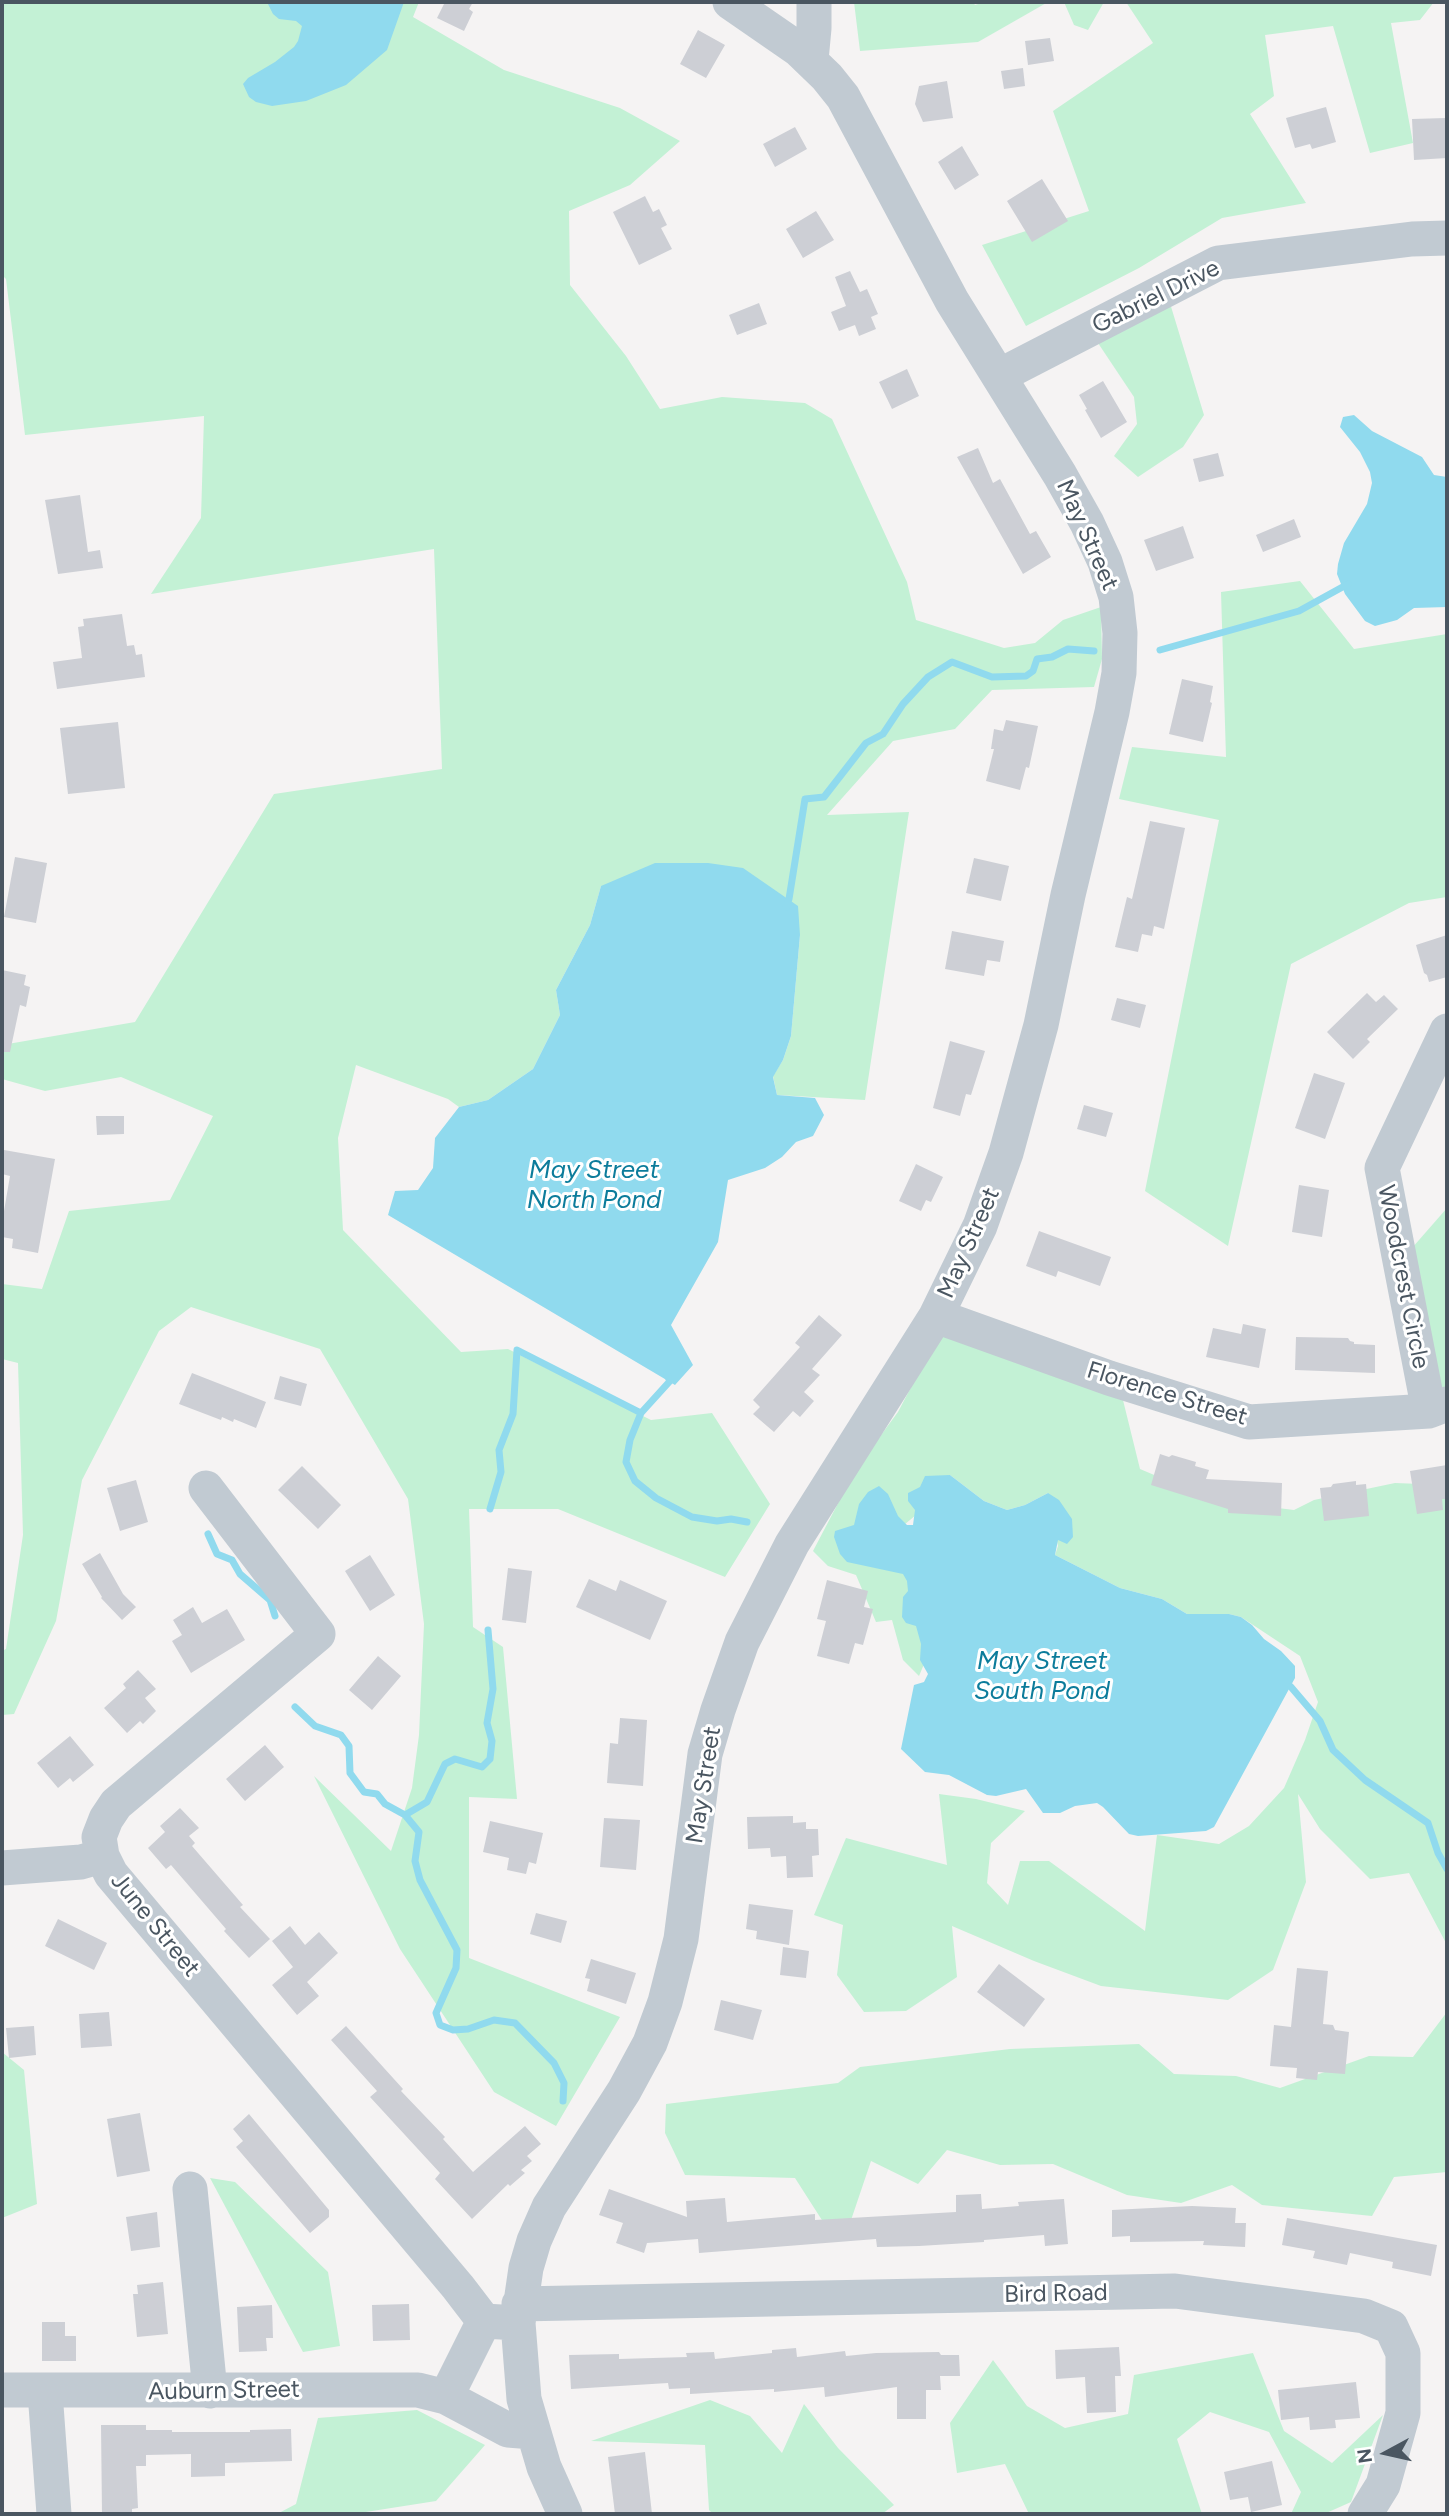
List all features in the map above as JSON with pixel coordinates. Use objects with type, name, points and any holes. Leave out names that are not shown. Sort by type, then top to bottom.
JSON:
[{"type":"street","name":"May Street","points":[[565,2514],[544,2467],[533,2432],[507,2316],[549,2207],[624,2091],[650,2043],[666,2002],[681,1938],[705,1754],[742,1642],[792,1544],[936,1316],[979,1226],[1006,1153],[1041,1025],[1119,673],[1120,633],[1116,597],[1105,562],[1060,475],[934,268],[843,97],[811,60],[730,2]]},
{"type":"street","points":[[811,60],[814,2]]},
{"type":"street","name":"Gabriel Drive","points":[[999,376],[1218,263],[1412,239],[1447,238]]},
{"type":"street","name":"Woodcrest Circle","points":[[1438,1408],[1382,1168],[1447,1031]]},
{"type":"street","name":"Florence Street","points":[[936,1316],[1108,1378],[1249,1422],[1438,1408]]},
{"type":"street","name":"June Street","points":[[206,1488],[318,1634],[116,1804],[99,1837],[102,1856],[120,1885],[458,2287],[507,2316]]},
{"type":"street","points":[[2,1868],[81,1861],[102,1856]]},
{"type":"street","points":[[190,2189],[210,2391]]},
{"type":"street","name":"Bird Road","points":[[507,2316],[1175,2291],[1364,2316],[1391,2327],[1403,2353],[1403,2413],[1383,2485],[1365,2514]]},
{"type":"street","points":[[446,2396],[507,2316]]},
{"type":"street","name":"Auburn Street","points":[[2,2390],[418,2390],[446,2396],[508,2430],[533,2432]]},
{"type":"street","points":[[45,2392],[54,2514]]},
{"type":"green space","points":[[2,2],[419,2],[413,17],[504,70],[620,108],[680,141],[630,185],[569,211],[570,285],[626,356],[660,409],[722,397],[805,403],[832,419],[907,582],[916,620],[1004,648],[1035,643],[1063,620],[1101,607],[1102,659],[1094,687],[992,690],[955,729],[893,741],[827,815],[909,812],[865,1100],[777,1095],[773,1076],[783,1060],[791,1036],[800,935],[601,886],[590,925],[556,990],[560,1015],[533,1069],[488,1100],[459,1107],[448,1099],[356,1065],[338,1138],[343,1230],[461,1352],[508,1349],[651,1420],[712,1413],[770,1504],[725,1577],[558,1509],[469,1509],[473,1627],[503,1647],[517,1799],[469,1797],[469,1958],[620,2017],[556,2126],[494,2092],[400,1949],[314,1776],[391,1851],[412,1788],[419,1735],[424,1624],[408,1499],[320,1349],[191,1307],[159,1331],[82,1480],[56,1621],[14,1714],[2,1715],[2,1651],[6,1649],[23,1535],[18,1363],[2,1359],[2,1284],[42,1289],[69,1211],[170,1200],[213,1116],[121,1077],[45,1091],[2,1079],[2,1045],[135,1022],[274,794],[442,769],[434,549],[151,594],[201,518],[204,416],[25,435],[6,279],[2,275]]},
{"type":"green space","points":[[854,2],[973,2],[975,5],[984,2],[1048,2],[978,42],[860,51]]},
{"type":"green space","points":[[1064,2],[1104,2],[1088,30],[1074,25]]},
{"type":"green space","points":[[1126,2],[1434,2],[1420,20],[1391,23],[1413,143],[1370,153],[1333,26],[1265,35],[1274,96],[1250,114],[1306,203],[1222,218],[1139,268],[1026,326],[982,245],[1089,211],[1053,111],[1153,43]]},
{"type":"green space","points":[[1169,300],[1204,415],[1183,447],[1138,477],[1114,456],[1137,424],[1134,397],[1098,343]]},
{"type":"green space","points":[[1300,581],[1354,649],[1447,634],[1447,897],[1409,903],[1291,964],[1228,1246],[1145,1191],[1219,820],[1119,799],[1132,747],[1226,757],[1221,592]]},
{"type":"green space","points":[[1447,1208],[1447,1391],[1440,1394],[1412,1248]]},
{"type":"green space","points":[[989,1327],[1121,1392],[1140,1469],[1185,1488],[1246,1504],[1294,1510],[1314,1500],[1395,1483],[1447,1485],[1447,1945],[1409,1873],[1370,1879],[1320,1829],[1298,1794],[1306,1882],[1273,1970],[1228,2000],[1101,1986],[952,1926],[957,1977],[906,2011],[864,2012],[837,1975],[843,1925],[814,1915],[846,1838],[947,1865],[939,1794],[976,1799],[1025,1811],[991,1843],[987,1883],[1008,1905],[1020,1861],[1049,1861],[1145,1931],[1157,1835],[1219,1844],[1249,1826],[1284,1788],[1318,1702],[1300,1656],[1241,1617],[1229,1614],[1187,1614],[1162,1599],[1120,1588],[1055,1555],[1058,1546],[1048,1493],[1025,1505],[1007,1510],[984,1501],[950,1475],[939,1496],[893,1534],[923,1559],[927,1657],[919,1676],[903,1660],[892,1620],[876,1622],[856,1575],[828,1566],[813,1551],[856,1469],[898,1412],[938,1336]]},
{"type":"green space","points":[[1447,2012],[1447,2172],[1394,2177],[1372,2216],[1262,2205],[1232,2185],[1181,2203],[1127,2195],[1053,2164],[1000,2165],[947,2150],[918,2184],[871,2161],[848,2229],[827,2228],[795,2178],[685,2175],[665,2133],[666,2104],[838,2083],[860,2067],[1010,2049],[1139,2044],[1174,2074],[1236,2076],[1280,2088],[1369,2056],[1413,2057]]},
{"type":"green space","points":[[2,2052],[24,2070],[37,2204],[2,2218]]},
{"type":"green space","points":[[210,2178],[235,2182],[328,2272],[340,2346],[303,2352]]},
{"type":"green space","points":[[1253,2353],[1284,2431],[1332,2463],[1383,2415],[1351,2502],[1324,2514],[1291,2514],[1301,2492],[1269,2432],[1210,2412],[1177,2439],[1202,2514],[1029,2514],[1005,2464],[957,2473],[950,2423],[993,2360],[1027,2406],[1065,2428],[1128,2414],[1134,2375]]},
{"type":"green space","points":[[710,2400],[750,2416],[782,2453],[804,2404],[838,2448],[894,2505],[882,2514],[713,2514],[709,2510],[705,2445],[591,2441]]},
{"type":"green space","points":[[417,2410],[485,2445],[436,2501],[353,2514],[277,2514],[296,2504],[318,2418]]},
{"type":"water","points":[[267,2],[404,2],[387,50],[346,85],[306,101],[272,106],[256,102],[249,97],[243,84],[294,47],[302,26],[296,21],[279,19]]},
{"type":"water","points":[[1354,415],[1372,431],[1422,457],[1434,475],[1447,477],[1447,607],[1414,608],[1397,620],[1375,626],[1365,621],[1345,594],[1337,574],[1338,564],[1344,543],[1367,504],[1372,483],[1370,472],[1360,452],[1340,427],[1343,417]]},
{"type":"water","name":"May Street North Pond","points":[[655,863],[708,863],[743,868],[798,906],[800,935],[791,1036],[783,1060],[773,1077],[777,1095],[815,1098],[824,1115],[813,1136],[796,1142],[782,1157],[765,1168],[728,1180],[718,1242],[671,1325],[693,1365],[675,1385],[388,1215],[395,1191],[418,1190],[433,1168],[435,1138],[459,1107],[488,1100],[533,1069],[560,1015],[556,990],[590,925],[601,886]]},
{"type":"water","name":"May Street South Pond","points":[[950,1475],[984,1501],[1007,1510],[1025,1505],[1048,1493],[1059,1500],[1072,1519],[1073,1537],[1067,1544],[1058,1540],[1055,1555],[1120,1588],[1162,1599],[1187,1614],[1229,1614],[1241,1617],[1295,1666],[1295,1678],[1214,1827],[1206,1831],[1138,1836],[1129,1834],[1097,1803],[1075,1806],[1060,1813],[1043,1813],[1026,1789],[996,1796],[987,1795],[949,1775],[925,1772],[901,1749],[914,1685],[924,1682],[928,1674],[920,1660],[921,1644],[916,1626],[906,1623],[902,1617],[903,1597],[908,1591],[907,1581],[903,1574],[847,1562],[840,1554],[834,1537],[835,1531],[854,1525],[859,1504],[868,1492],[879,1486],[888,1494],[898,1516],[907,1525],[913,1525],[915,1510],[908,1501],[908,1493],[920,1487],[925,1476]]},
{"type":"building","points":[[445,2],[473,2],[469,9],[473,12],[464,31],[437,18]]},
{"type":"building","points":[[698,30],[725,45],[706,78],[680,64]]},
{"type":"building","points":[[1050,38],[1054,61],[1028,65],[1025,41]]},
{"type":"building","points":[[1023,68],[1025,86],[1004,89],[1001,71]]},
{"type":"building","points":[[947,81],[953,118],[923,122],[915,104],[919,86]]},
{"type":"building","points":[[1326,107],[1336,142],[1312,149],[1310,144],[1295,148],[1286,118]]},
{"type":"building","points":[[1446,118],[1447,158],[1414,160],[1412,119]]},
{"type":"building","points":[[795,127],[807,149],[775,167],[763,144]]},
{"type":"building","points":[[962,146],[979,175],[955,190],[938,162]]},
{"type":"building","points":[[1042,179],[1068,221],[1032,242],[1007,201]]},
{"type":"building","points":[[645,196],[653,212],[659,209],[667,225],[661,228],[672,249],[639,265],[613,212]]},
{"type":"building","points":[[816,211],[834,240],[803,258],[786,229]]},
{"type":"building","points":[[850,271],[860,292],[867,289],[878,314],[871,317],[876,329],[859,336],[855,325],[839,331],[831,312],[846,306],[835,277]]},
{"type":"building","points":[[759,303],[767,324],[737,335],[729,315]]},
{"type":"building","points":[[907,369],[919,396],[892,409],[879,382]]},
{"type":"building","points":[[1103,381],[1127,422],[1101,438],[1079,395]]},
{"type":"building","points":[[978,448],[993,483],[1000,479],[1030,534],[1036,531],[1051,557],[1023,574],[957,457]]},
{"type":"building","points":[[1218,453],[1224,476],[1199,482],[1193,459]]},
{"type":"building","points":[[80,495],[88,552],[100,550],[103,568],[58,574],[45,500]]},
{"type":"building","points":[[1294,519],[1301,537],[1263,552],[1256,535]]},
{"type":"building","points":[[1183,526],[1194,558],[1156,571],[1144,540]]},
{"type":"building","points":[[122,614],[127,646],[134,645],[136,655],[142,654],[145,677],[57,689],[53,662],[82,658],[78,627],[84,626],[83,619]]},
{"type":"building","points":[[1182,679],[1213,686],[1203,742],[1169,734]]},
{"type":"building","points":[[1006,720],[1038,726],[1029,768],[1026,767],[1020,790],[986,781],[994,749],[991,749],[994,729],[1003,731]]},
{"type":"building","points":[[118,722],[125,788],[68,794],[60,728]]},
{"type":"building","points":[[1150,821],[1185,828],[1164,929],[1154,926],[1152,936],[1142,934],[1138,952],[1115,947],[1127,897],[1132,899]]},
{"type":"building","points":[[15,857],[47,863],[36,923],[4,917]]},
{"type":"building","points":[[974,858],[1009,866],[1001,901],[966,893]]},
{"type":"building","points":[[952,931],[1004,941],[1000,962],[987,960],[984,976],[945,969]]},
{"type":"building","points":[[1447,935],[1447,977],[1429,982],[1416,945]]},
{"type":"building","points":[[2,970],[26,975],[24,985],[30,987],[26,1007],[20,1005],[10,1052],[2,1052]]},
{"type":"building","points":[[1367,993],[1376,1002],[1384,995],[1398,1009],[1367,1039],[1370,1042],[1353,1059],[1327,1032]]},
{"type":"building","points":[[1117,998],[1146,1005],[1140,1028],[1111,1020]]},
{"type":"building","points":[[950,1041],[985,1051],[971,1095],[966,1094],[960,1116],[933,1108]]},
{"type":"building","points":[[1314,1073],[1345,1083],[1325,1139],[1295,1128]]},
{"type":"building","points":[[1084,1105],[1113,1113],[1106,1137],[1077,1129]]},
{"type":"building","points":[[96,1116],[124,1116],[124,1134],[97,1135]]},
{"type":"building","points":[[4,1150],[55,1159],[38,1253],[12,1248],[13,1239],[2,1237],[2,1211],[10,1176],[2,1174]]},
{"type":"building","points":[[916,1164],[943,1177],[931,1202],[926,1200],[921,1211],[899,1201]]},
{"type":"building","points":[[1299,1185],[1329,1190],[1322,1237],[1292,1232]]},
{"type":"building","points":[[1039,1231],[1111,1257],[1100,1286],[1058,1271],[1056,1277],[1026,1266]]},
{"type":"building","points":[[819,1315],[842,1335],[812,1369],[820,1375],[804,1392],[814,1401],[800,1417],[793,1411],[774,1432],[753,1414],[760,1407],[753,1400],[800,1347],[795,1343]]},
{"type":"building","points":[[1243,1324],[1266,1329],[1259,1368],[1206,1357],[1213,1328],[1241,1334]]},
{"type":"building","points":[[1296,1337],[1348,1338],[1354,1344],[1375,1345],[1375,1373],[1295,1370]]},
{"type":"building","points":[[192,1373],[266,1402],[256,1428],[234,1419],[233,1422],[222,1417],[221,1420],[179,1404]]},
{"type":"building","points":[[280,1376],[307,1384],[301,1406],[274,1399]]},
{"type":"building","points":[[1160,1454],[1196,1462],[1195,1466],[1209,1470],[1206,1479],[1282,1483],[1281,1516],[1228,1513],[1228,1509],[1151,1485]]},
{"type":"building","points":[[1447,1465],[1447,1499],[1442,1499],[1443,1510],[1417,1514],[1410,1471]]},
{"type":"building","points":[[302,1466],[341,1505],[318,1529],[278,1490]]},
{"type":"building","points":[[136,1480],[148,1522],[120,1531],[107,1488]]},
{"type":"building","points":[[1356,1481],[1356,1485],[1366,1484],[1369,1516],[1324,1521],[1320,1488]]},
{"type":"building","points":[[100,1553],[123,1594],[136,1607],[122,1620],[101,1598],[82,1564]]},
{"type":"building","points":[[370,1555],[395,1595],[370,1611],[345,1571]]},
{"type":"building","points":[[508,1568],[532,1571],[526,1623],[502,1620]]},
{"type":"building","points":[[589,1579],[616,1591],[620,1580],[667,1601],[650,1640],[576,1607]]},
{"type":"building","points":[[827,1580],[868,1591],[864,1607],[873,1609],[863,1645],[855,1643],[849,1664],[817,1656],[826,1621],[817,1619]]},
{"type":"building","points":[[193,1607],[202,1623],[227,1609],[245,1640],[191,1673],[172,1641],[182,1635],[173,1620]]},
{"type":"building","points":[[378,1656],[401,1676],[372,1710],[349,1690]]},
{"type":"building","points":[[138,1670],[156,1689],[145,1698],[156,1711],[143,1724],[140,1721],[127,1733],[104,1708],[126,1688],[123,1684]]},
{"type":"building","points":[[620,1718],[647,1720],[643,1786],[607,1783],[610,1743],[618,1744]]},
{"type":"building","points":[[70,1736],[94,1765],[73,1782],[70,1778],[58,1788],[37,1763]]},
{"type":"building","points":[[265,1745],[284,1767],[245,1801],[226,1779]]},
{"type":"building","points":[[180,1808],[199,1828],[189,1836],[195,1843],[192,1846],[243,1905],[240,1907],[270,1939],[249,1958],[171,1865],[166,1869],[148,1848],[165,1832],[160,1826]]},
{"type":"building","points":[[793,1816],[793,1823],[806,1822],[806,1829],[818,1829],[819,1855],[812,1856],[813,1877],[787,1878],[786,1856],[771,1857],[770,1848],[748,1849],[747,1817]]},
{"type":"building","points":[[604,1818],[640,1820],[636,1870],[600,1867]]},
{"type":"building","points":[[490,1821],[543,1833],[536,1864],[529,1862],[526,1874],[507,1870],[509,1858],[483,1852]]},
{"type":"building","points":[[749,1904],[793,1910],[789,1945],[756,1939],[757,1931],[746,1929]]},
{"type":"building","points":[[536,1913],[567,1921],[561,1943],[530,1934]]},
{"type":"building","points":[[58,1919],[107,1943],[94,1970],[45,1946]]},
{"type":"building","points":[[290,1926],[305,1945],[319,1932],[338,1953],[307,1982],[319,1996],[297,2015],[272,1985],[293,1967],[272,1941]]},
{"type":"building","points":[[783,1947],[809,1951],[806,1978],[780,1975]]},
{"type":"building","points":[[591,1959],[636,1973],[626,2004],[587,1991],[590,1979],[585,1978]]},
{"type":"building","points":[[999,1964],[1045,1999],[1024,2027],[977,1992]]},
{"type":"building","points":[[1297,1968],[1328,1971],[1323,2024],[1333,2025],[1335,2030],[1349,2032],[1345,2074],[1318,2072],[1317,2080],[1296,2078],[1297,2068],[1270,2066],[1274,2025],[1291,2027]]},
{"type":"building","points":[[721,2000],[762,2010],[753,2040],[714,2030]]},
{"type":"building","points":[[109,2012],[112,2046],[81,2048],[79,2014]]},
{"type":"building","points":[[34,2026],[36,2055],[9,2058],[6,2028]]},
{"type":"building","points":[[346,2026],[473,2172],[525,2126],[541,2144],[527,2156],[532,2161],[521,2170],[525,2173],[510,2186],[508,2184],[472,2219],[435,2179],[440,2173],[370,2097],[377,2091],[331,2040]]},
{"type":"building","points":[[140,2113],[150,2171],[117,2177],[107,2119]]},
{"type":"building","points":[[249,2114],[329,2210],[329,2217],[310,2233],[236,2147],[243,2141],[233,2129]]},
{"type":"building","points":[[609,2189],[687,2217],[686,2201],[725,2198],[727,2222],[815,2214],[815,2220],[956,2212],[956,2195],[981,2194],[982,2209],[1019,2206],[1018,2202],[1064,2199],[1068,2244],[1045,2246],[1044,2235],[984,2242],[877,2247],[876,2239],[699,2253],[698,2239],[647,2243],[644,2253],[616,2243],[623,2223],[599,2215]]},
{"type":"building","points":[[1192,2206],[1236,2208],[1235,2223],[1246,2223],[1245,2247],[1203,2245],[1204,2241],[1130,2242],[1130,2236],[1112,2237],[1112,2210]]},
{"type":"building","points":[[157,2212],[160,2247],[131,2251],[126,2217]]},
{"type":"building","points":[[1287,2218],[1437,2245],[1431,2276],[1392,2268],[1393,2262],[1350,2253],[1347,2265],[1313,2258],[1315,2251],[1282,2245]]},
{"type":"building","points":[[163,2282],[168,2334],[137,2337],[133,2294],[138,2294],[137,2285]]},
{"type":"building","points":[[409,2304],[410,2340],[373,2341],[372,2305]]},
{"type":"building","points":[[272,2305],[273,2338],[266,2338],[267,2351],[239,2352],[237,2307]]},
{"type":"building","points":[[42,2322],[65,2322],[65,2336],[76,2336],[76,2361],[42,2361]]},
{"type":"building","points":[[1119,2347],[1121,2376],[1115,2376],[1116,2412],[1087,2413],[1085,2377],[1056,2379],[1055,2350]]},
{"type":"building","points":[[796,2348],[797,2357],[845,2351],[846,2356],[939,2352],[941,2355],[959,2355],[960,2376],[940,2376],[941,2390],[926,2390],[926,2419],[897,2419],[897,2387],[825,2397],[824,2387],[774,2392],[774,2389],[690,2394],[690,2388],[669,2389],[668,2383],[571,2389],[569,2355],[619,2354],[619,2359],[687,2357],[686,2353],[714,2352],[715,2359]]},
{"type":"building","points":[[1356,2382],[1360,2418],[1335,2420],[1336,2428],[1310,2430],[1309,2417],[1281,2420],[1278,2390]]},
{"type":"building","points":[[101,2425],[146,2425],[146,2430],[172,2432],[291,2429],[292,2461],[225,2463],[225,2476],[191,2477],[191,2454],[146,2455],[146,2466],[136,2466],[138,2508],[132,2509],[132,2514],[102,2514]]},
{"type":"building","points":[[645,2452],[652,2514],[615,2514],[608,2457]]},
{"type":"building","points":[[1272,2461],[1282,2505],[1251,2512],[1248,2497],[1230,2500],[1224,2472]]},
{"type":"waterway","points":[[1160,650],[1299,611],[1348,584]]},
{"type":"waterway","points":[[786,907],[805,799],[824,797],[866,743],[883,734],[903,704],[928,677],[952,662],[992,677],[1026,676],[1033,671],[1037,659],[1052,657],[1068,649],[1094,651]]},
{"type":"waterway","points":[[490,1509],[501,1472],[499,1450],[513,1414],[517,1350],[641,1413],[670,1381],[667,1375]]},
{"type":"waterway","points":[[641,1413],[630,1440],[626,1462],[635,1481],[656,1498],[692,1517],[747,1522]]},
{"type":"waterway","points":[[208,1534],[217,1554],[232,1560],[240,1574],[270,1600],[275,1616]]},
{"type":"waterway","points":[[488,1630],[493,1689],[487,1723],[492,1741],[490,1759],[482,1767],[455,1759],[445,1764],[427,1802],[405,1815],[419,1832],[415,1861],[420,1880],[457,1950],[456,1968],[436,2013],[440,2025],[453,2030],[468,2029],[494,2020],[515,2023],[554,2063],[564,2083],[563,2101]]},
{"type":"waterway","points":[[1291,1687],[1320,1721],[1333,1750],[1365,1780],[1428,1823],[1438,1853],[1447,1869]]},
{"type":"waterway","points":[[295,1707],[315,1726],[341,1735],[349,1746],[350,1773],[364,1792],[377,1794],[385,1804],[405,1815]]}]
